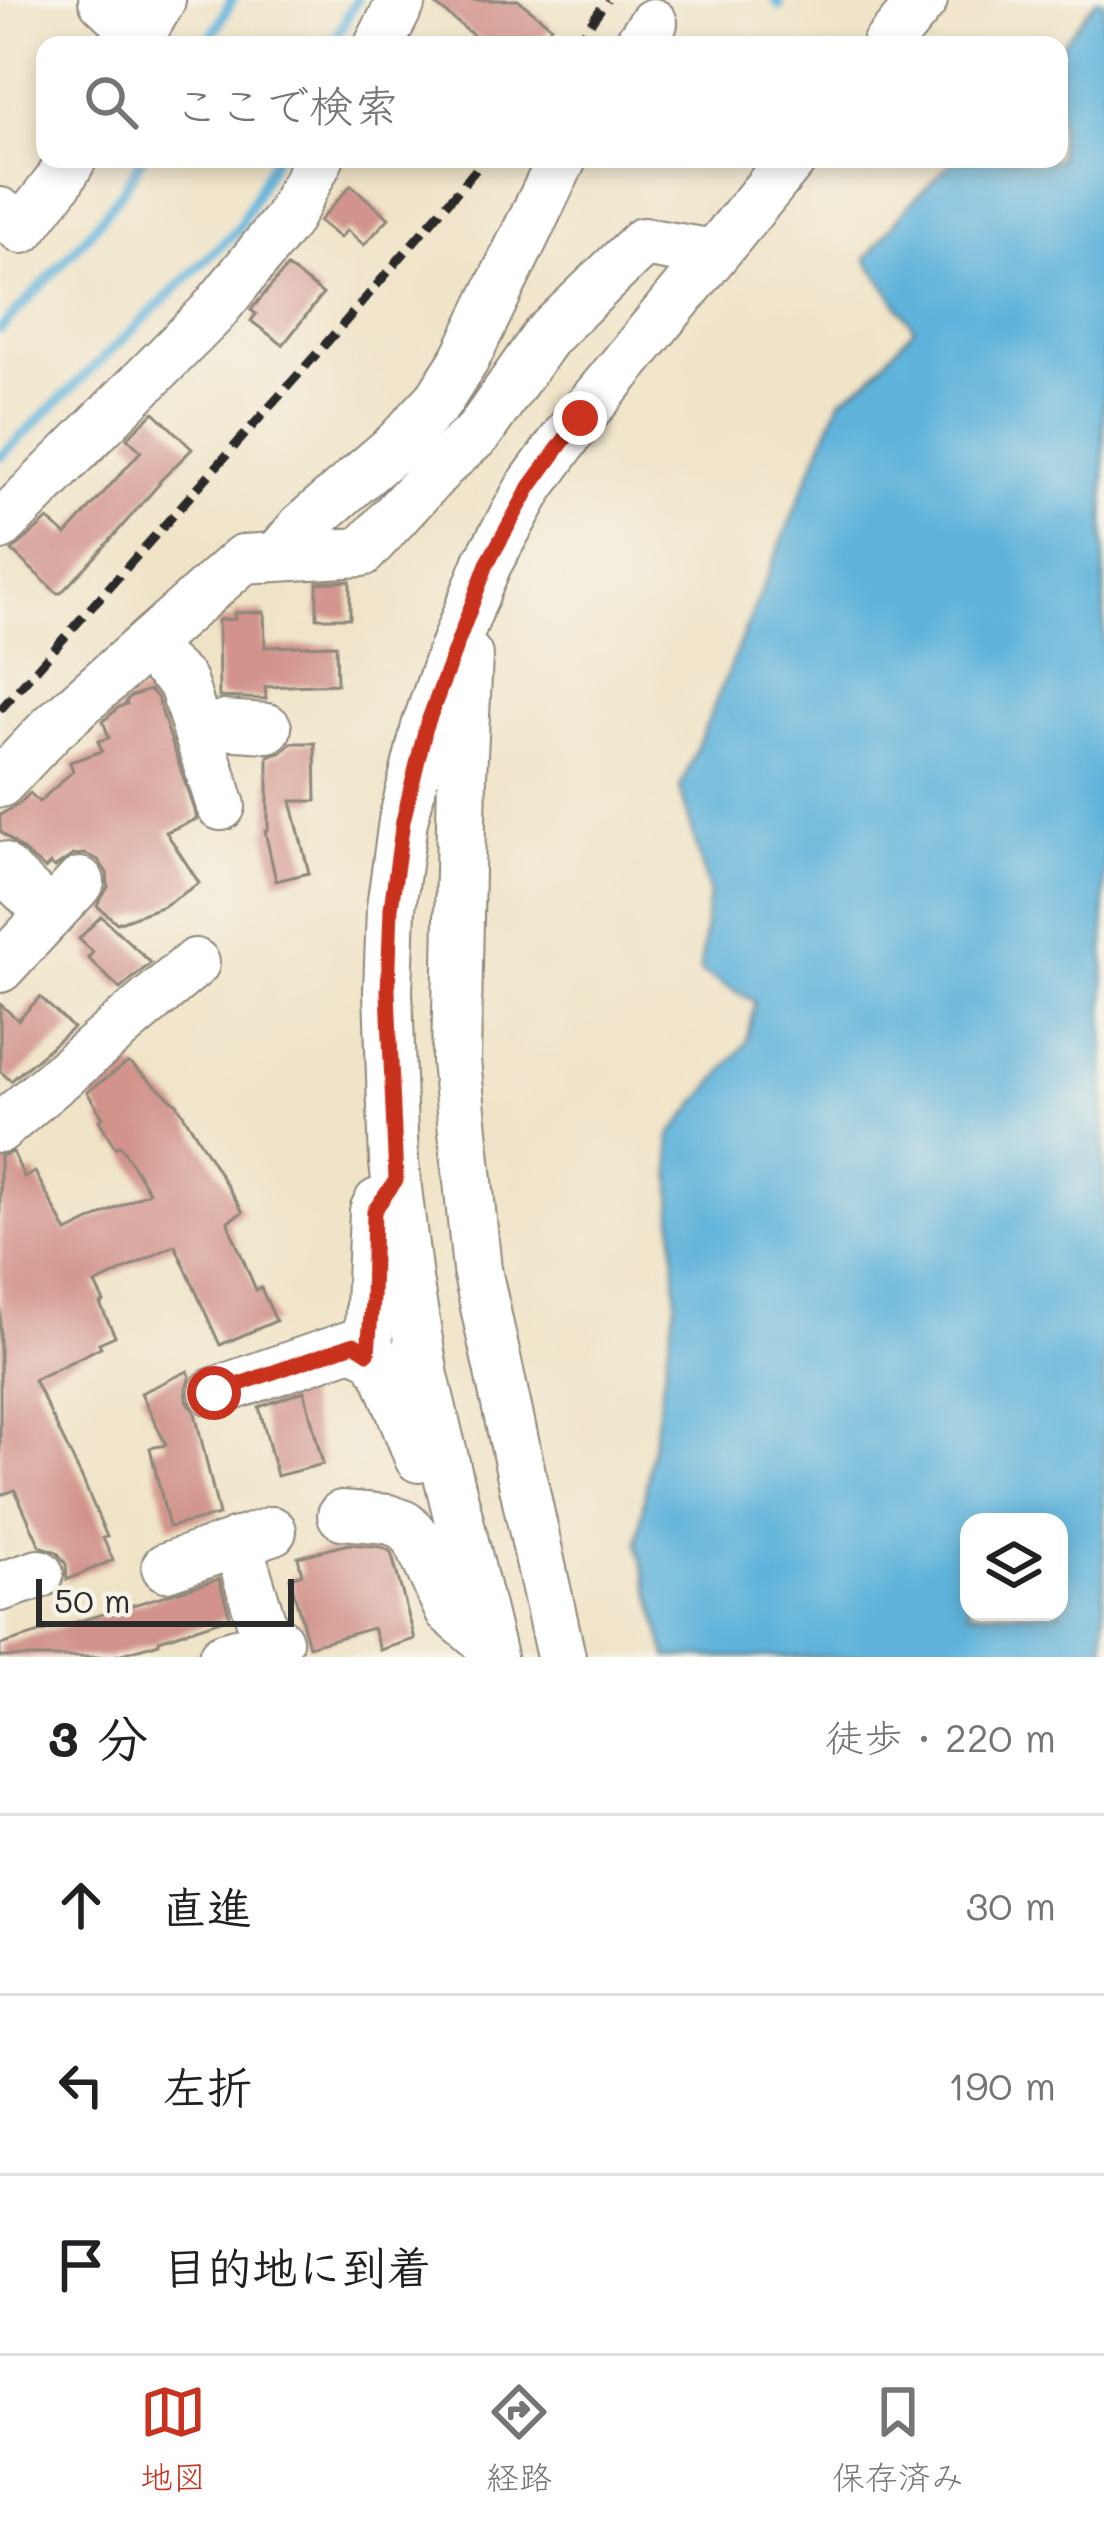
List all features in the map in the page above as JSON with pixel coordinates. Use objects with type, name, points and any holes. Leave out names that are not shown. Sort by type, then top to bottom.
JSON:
[{"type":"street","points":[[103,0],[145,27]]},
{"type":"street","points":[[384,36],[402,0]]},
{"type":"street","points":[[893,36],[923,0]]},
{"type":"street","points":[[0,212],[22,229],[66,168]]},
{"type":"street","points":[[0,526],[211,314],[287,220],[314,168]]},
{"type":"street","points":[[278,556],[302,527],[396,446],[439,400],[465,359],[558,168]]},
{"type":"street","points":[[491,1651],[424,1376],[396,1180],[388,991],[391,908],[403,821],[426,727],[471,603],[530,487],[580,418],[785,168]]},
{"type":"street","points":[[0,783],[52,728],[243,559],[362,552],[442,464],[478,433],[546,336],[643,242],[714,254]]},
{"type":"street","points":[[471,603],[456,1061],[477,1270],[561,1657]]},
{"type":"street","points":[[146,647],[182,681],[221,806]]},
{"type":"street","points":[[199,735],[222,725],[267,728]]},
{"type":"street","points":[[0,866],[65,897],[0,968]]},
{"type":"street","points":[[0,1128],[195,963]]},
{"type":"street","points":[[368,1353],[374,1211],[396,1180]]},
{"type":"street","points":[[214,1393],[354,1344],[376,1358],[432,1483],[457,1510]]},
{"type":"street","points":[[342,1515],[404,1525],[416,1537],[449,1610],[491,1651]]},
{"type":"street","points":[[166,1567],[254,1537],[256,1647]]},
{"type":"water","points":[[1096,0],[1104,0],[1104,1657],[667,1657],[637,1543],[676,1299],[670,1136],[746,1043],[755,1002],[700,972],[709,891],[680,788],[840,400],[870,378],[914,328],[866,259],[946,168],[1068,168],[1068,36]]},
{"type":"building","points":[[430,0],[518,0],[551,26],[544,36],[474,36]]},
{"type":"building","points":[[351,185],[389,218],[364,245],[347,230],[340,238],[319,221]]},
{"type":"building","points":[[287,267],[323,294],[283,345],[251,321],[256,314],[251,310]]},
{"type":"building","points":[[154,412],[192,449],[57,593],[12,551],[48,519],[66,535],[141,451],[127,438]]},
{"type":"building","points":[[350,581],[350,618],[317,618],[317,583]]},
{"type":"building","points":[[264,612],[265,647],[336,645],[337,684],[265,687],[266,699],[219,697],[218,620],[235,619],[234,613]]},
{"type":"building","points":[[150,690],[157,697],[197,819],[166,832],[199,883],[164,906],[117,923],[97,906],[108,887],[107,873],[98,860],[73,855],[45,869],[0,831],[0,815],[30,793],[39,802],[73,771],[70,762],[102,751],[98,741],[109,738],[103,721],[131,696]]},
{"type":"building","points":[[291,743],[315,743],[316,801],[291,801],[309,873],[276,881],[265,831],[268,756],[281,753]]},
{"type":"building","points":[[101,916],[151,963],[120,989],[88,958],[93,952],[79,939]]},
{"type":"building","points":[[40,997],[73,1028],[11,1081],[0,1071],[0,1004],[18,1020]]},
{"type":"building","points":[[127,1063],[177,1104],[243,1212],[228,1221],[229,1226],[256,1290],[261,1288],[276,1321],[220,1345],[175,1245],[95,1284],[115,1336],[34,1380],[82,1478],[113,1560],[67,1580],[66,1564],[57,1552],[40,1546],[15,1490],[0,1495],[0,1156],[13,1152],[24,1177],[35,1172],[67,1232],[149,1192],[120,1145],[115,1148],[87,1092]]},
{"type":"building","points":[[188,1371],[187,1400],[195,1413],[219,1515],[169,1527],[150,1448],[166,1445],[141,1393]]},
{"type":"building","points":[[304,1391],[323,1464],[277,1476],[259,1407]]},
{"type":"building","points":[[349,1544],[391,1552],[415,1639],[380,1650],[373,1628],[309,1646],[290,1578],[302,1574],[298,1557]]},
{"type":"building","points":[[219,1579],[230,1617],[159,1643],[111,1657],[0,1657],[0,1645]]},
{"type":"waterway","points":[[212,36],[232,0]]},
{"type":"waterway","points":[[337,36],[356,0]]},
{"type":"waterway","points":[[775,0],[780,6]]},
{"type":"waterway","points":[[0,329],[94,227],[137,168]]},
{"type":"waterway","points":[[0,457],[238,229],[269,168]]},
{"type":"railway","points":[[581,36],[607,0]]},
{"type":"railway","points":[[0,710],[477,168]]},
{"type":"route","points":[[214,1393],[354,1344],[368,1353],[374,1211],[396,1180],[388,991],[391,908],[403,821],[426,727],[487,564],[530,487],[580,418]]}]
